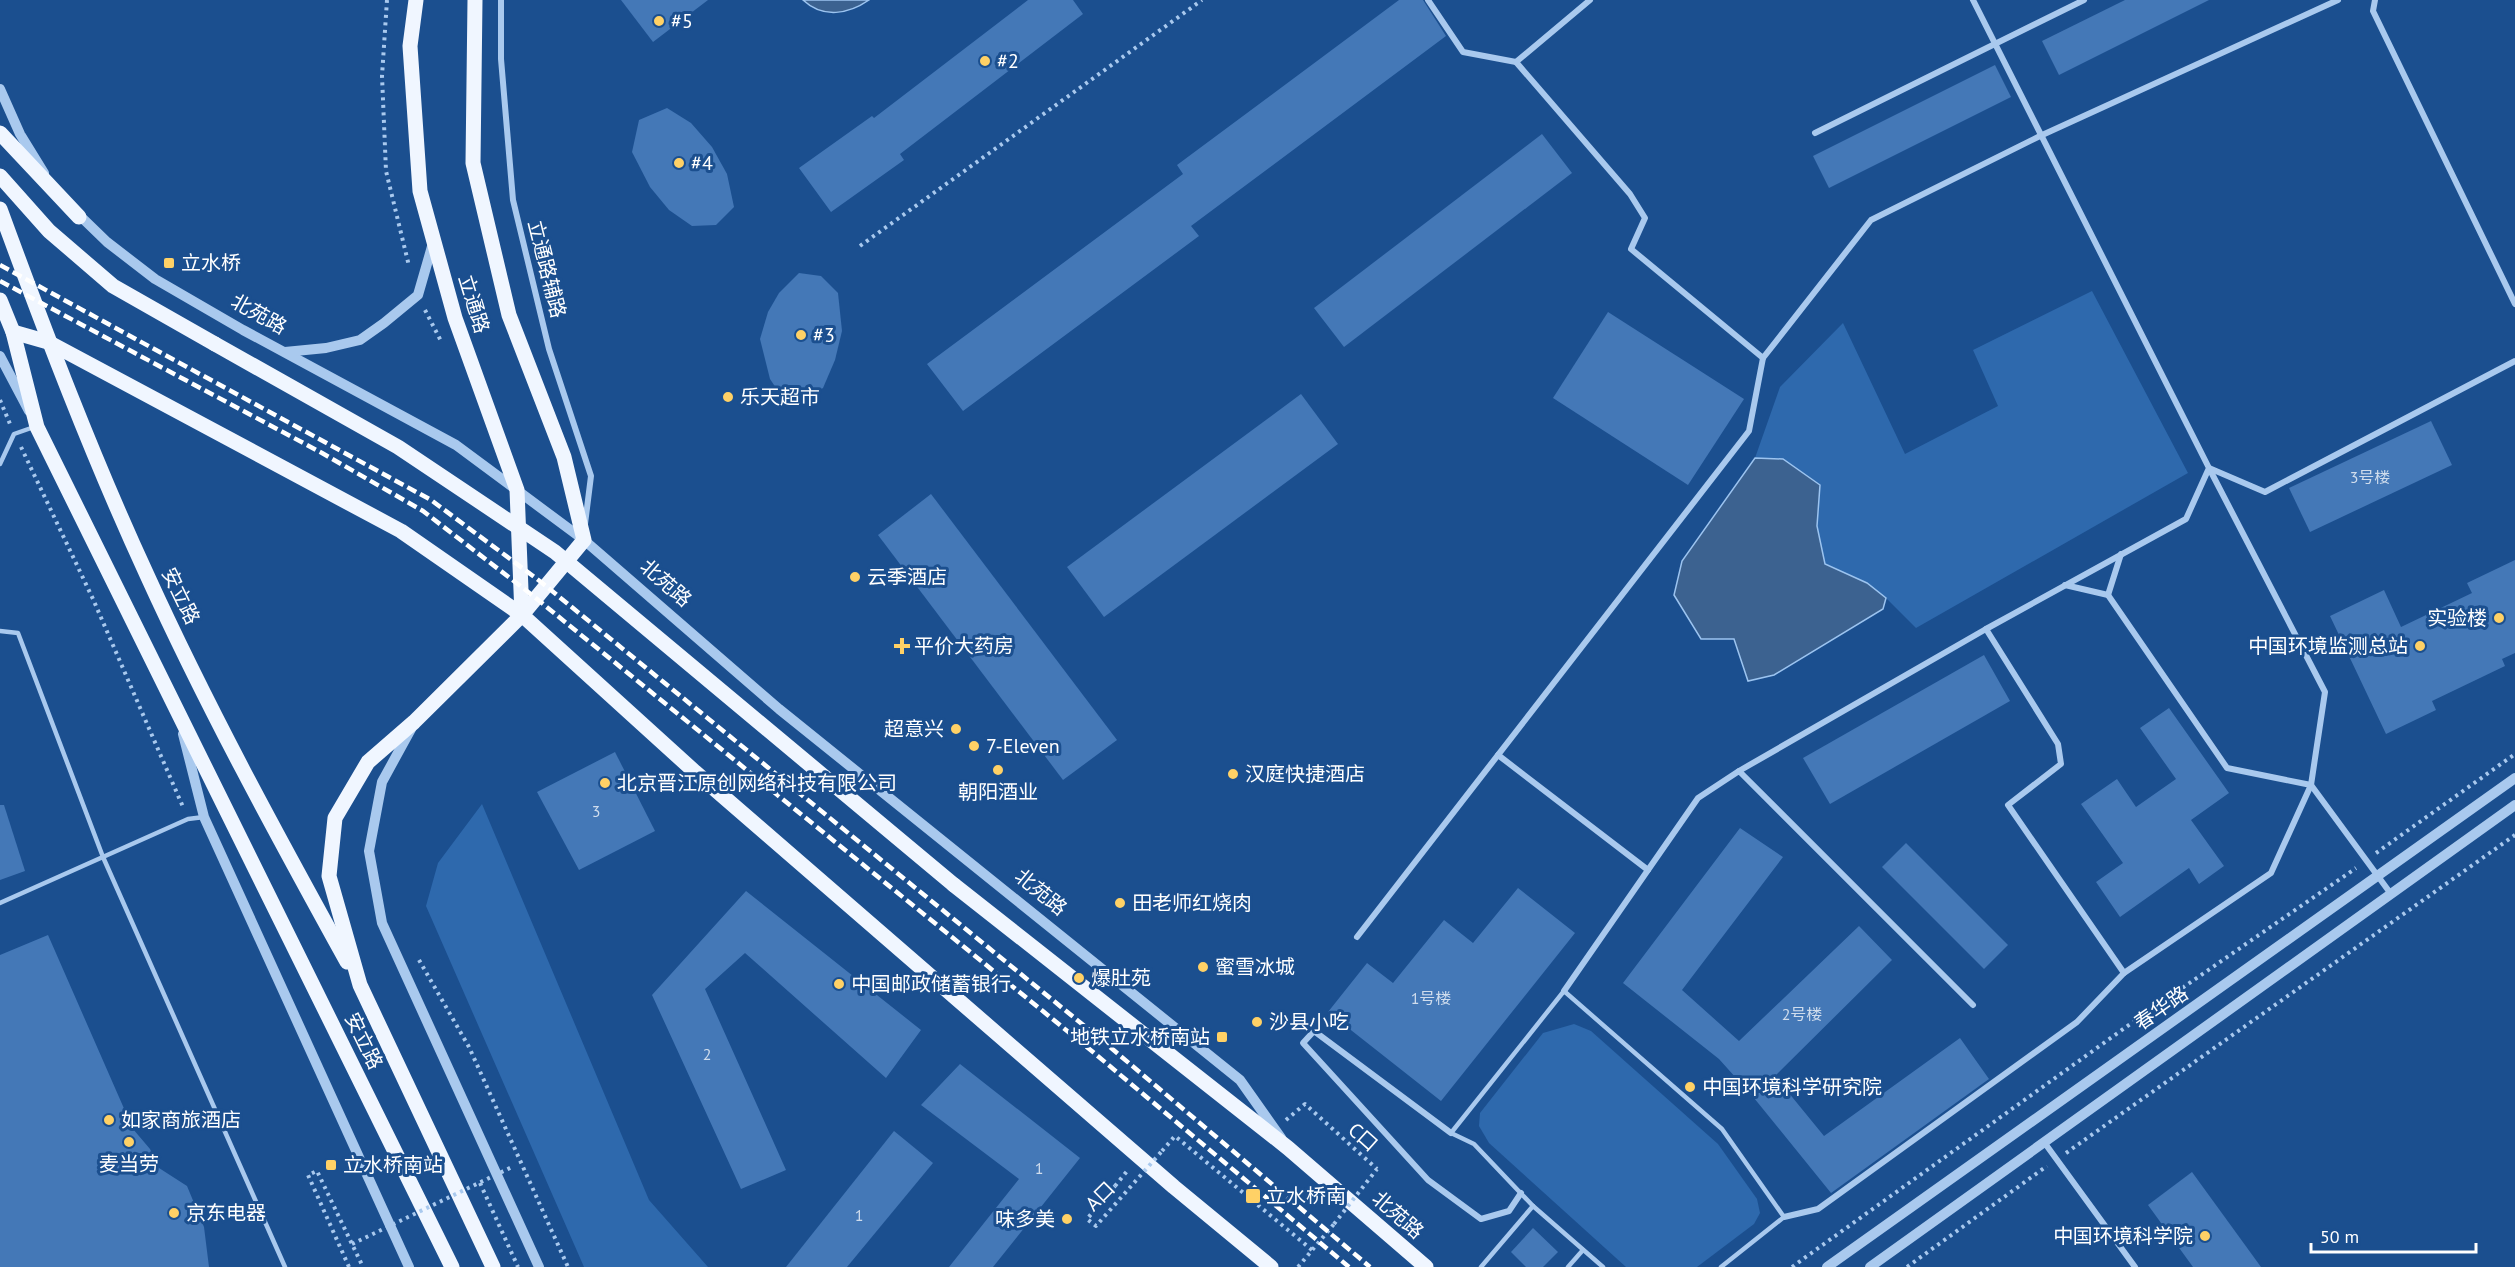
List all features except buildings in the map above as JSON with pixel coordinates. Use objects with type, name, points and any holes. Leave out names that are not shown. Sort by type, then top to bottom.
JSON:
[{"type":"main road","name":"立通路","points":[[416,0],[410,46],[420,191],[455,318],[517,490],[522,615]]},
{"type":"main road","name":"立通路","points":[[475,0],[473,163],[509,315],[564,457],[584,540]]},
{"type":"main road","points":[[0,133],[79,217]]},
{"type":"main road","name":"北苑路","points":[[0,176],[49,231],[113,286],[398,447],[555,552],[954,885],[1288,1148],[1426,1267]]},
{"type":"main road","name":"安立路","points":[[0,209],[48,342],[147,575],[265,814],[360,985],[493,1267]]},
{"type":"main road","name":"安立路","points":[[0,300],[13,332],[37,427],[452,1267]]},
{"type":"main road","points":[[13,332],[48,342],[401,531],[522,615],[713,787],[1174,1186],[1271,1267]]},
{"type":"main road","name":"安立路","points":[[360,985],[329,876],[335,818],[368,762],[414,722],[522,615],[584,540]]},
{"type":"street","name":"立通路辅路","points":[[501,0],[501,58],[513,200],[549,349],[591,476],[584,540]]},
{"type":"street","points":[[1428,0],[1463,52],[1516,62],[1630,194],[1645,218],[1631,249],[1763,358]]},
{"type":"street","points":[[1516,62],[1590,0]]},
{"type":"street","points":[[1784,1217],[1818,1209],[2077,1022],[2124,973],[2271,873],[2311,785],[2325,692],[2040,136],[1973,0]]},
{"type":"street","points":[[1815,133],[2085,0]]},
{"type":"street","points":[[1357,936],[1749,431],[1763,358],[1871,220],[2040,136],[2338,0]]},
{"type":"street","points":[[2375,0],[2373,10],[2515,304]]},
{"type":"street","name":"北苑路","points":[[0,89],[26,144],[44,172],[79,217],[155,279],[456,445],[584,540],[779,709],[1240,1080],[1288,1148]]},
{"type":"street","points":[[285,352],[326,348],[360,340],[384,323],[418,295],[434,241]]},
{"type":"street","name":"安立路","points":[[0,356],[37,427]]},
{"type":"street","points":[[2209,468],[2265,492],[2515,361]]},
{"type":"street","points":[[1564,991],[1698,798],[1739,771],[1986,629],[2186,519],[2209,468]]},
{"type":"street","points":[[2108,595],[2122,553]]},
{"type":"street","points":[[2065,585],[2108,595],[2227,768],[2311,785],[2391,894]]},
{"type":"street","points":[[1986,629],[2058,744],[2061,764],[2008,805],[2124,973]]},
{"type":"street","name":"安立路","points":[[175,704],[204,817],[409,1267]]},
{"type":"street","name":"安立路","points":[[414,722],[382,782],[369,851],[382,923],[539,1267]]},
{"type":"street","points":[[1498,755],[1648,870]]},
{"type":"street","points":[[1739,771],[1973,1005]]},
{"type":"street","name":"春华路","points":[[1827,1267],[2378,877],[2515,777]]},
{"type":"street","name":"春华路","points":[[1870,1267],[2515,805]]},
{"type":"street","points":[[1451,1133],[1314,1031],[1303,1043],[1428,1180],[1481,1219],[1509,1211],[1521,1193]]},
{"type":"street","points":[[2044,1142],[2135,1267]]},
{"type":"lane","points":[[0,464],[14,434],[37,427]]},
{"type":"lane","points":[[0,631],[18,633],[103,858],[285,1267]]},
{"type":"lane","points":[[0,903],[188,819],[204,817]]},
{"type":"lane","points":[[1603,1267],[1533,1206],[1474,1144],[1451,1133],[1564,991],[1722,1129],[1784,1217],[1721,1267]]},
{"type":"lane","points":[[1481,1267],[1533,1206]]},
{"type":"lane","points":[[1568,1267],[1583,1250]]},
{"type":"path","points":[[860,246],[1202,0]]},
{"type":"path","points":[[1792,1267],[2133,1022],[2515,754]]},
{"type":"path","points":[[1907,1267],[2515,835]]},
{"type":"path","points":[[416,956],[469,1047],[568,1267]]},
{"type":"path","name":"C口","points":[[1275,1130],[1305,1104],[1377,1169],[1312,1250]]},
{"type":"path","name":"A口","points":[[1115,1186],[1086,1219],[1096,1226],[1175,1136],[1312,1250]]},
{"type":"path","points":[[352,1244],[512,1167]]},
{"type":"path","points":[[349,1267],[308,1176],[317,1171],[363,1267]]},
{"type":"path","points":[[480,1183],[518,1267]]},
{"type":"path","points":[[534,1218],[544,1214]]},
{"type":"path","points":[[1299,1266],[1312,1250]]},
{"type":"shaded area","points":[[803,0],[869,0],[853,9],[827,12]]},
{"type":"shaded area","points":[[2092,291],[2188,473],[1916,628],[1886,598],[1867,584],[1825,564],[1817,526],[1820,485],[1783,459],[1755,458],[1780,387],[1843,323],[1905,454],[1998,406],[1973,350]]},
{"type":"shaded area","points":[[1755,458],[1783,459],[1820,485],[1817,526],[1825,564],[1867,583],[1886,598],[1883,609],[1774,675],[1748,681],[1734,639],[1701,639],[1674,595],[1682,561]]},
{"type":"shaded area","points":[[482,804],[649,1200],[708,1267],[584,1267],[426,906],[438,863]]},
{"type":"shaded area","points":[[1574,1024],[1591,1031],[1718,1144],[1757,1199],[1760,1213],[1754,1224],[1697,1267],[1626,1267],[1489,1143],[1479,1126],[1480,1113],[1543,1033]]},
{"type":"railway","points":[[0,265],[431,500],[541,582],[1104,1042],[1370,1267]]},
{"type":"railway","points":[[0,281],[322,453],[423,511],[532,595],[1093,1052],[1349,1267]]},
{"type":"place","name":"#5","points":[[659,21]]},
{"type":"place","name":"#2","points":[[985,61]]},
{"type":"place","name":"#4","points":[[679,163]]},
{"type":"place","name":"立水桥","points":[[169,263]]},
{"type":"place","name":"#3","points":[[801,335]]},
{"type":"place","name":"乐天超市","points":[[728,397]]},
{"type":"place","name":"云季酒店","points":[[855,577]]},
{"type":"place","name":"实验楼","points":[[2499,618]]},
{"type":"place","name":"平价大药房","points":[[902,646]]},
{"type":"place","name":"中国环境监测总站","points":[[2420,646]]},
{"type":"place","name":"超意兴","points":[[956,729]]},
{"type":"place","name":"7-Eleven","points":[[974,746]]},
{"type":"place","name":"朝阳酒业","points":[[998,770]]},
{"type":"place","name":"汉庭快捷酒店","points":[[1233,774]]},
{"type":"place","name":"北京晋江原创网络科技有限公司","points":[[605,783]]},
{"type":"place","name":"田老师红烧肉","points":[[1120,903]]},
{"type":"place","name":"蜜雪冰城","points":[[1203,967]]},
{"type":"place","name":"爆肚苑","points":[[1079,978]]},
{"type":"place","name":"中国邮政储蓄银行","points":[[839,984]]},
{"type":"place","name":"沙县小吃","points":[[1257,1022]]},
{"type":"place","name":"地铁立水桥南站","points":[[1222,1037]]},
{"type":"place","name":"中国环境科学研究院","points":[[1690,1087]]},
{"type":"place","name":"如家商旅酒店","points":[[109,1120]]},
{"type":"place","name":"麦当劳","points":[[129,1142]]},
{"type":"place","name":"立水桥南站","points":[[331,1165]]},
{"type":"place","name":"立水桥南","points":[[1253,1196]]},
{"type":"place","name":"京东电器","points":[[174,1213]]},
{"type":"place","name":"味多美","points":[[1067,1219]]},
{"type":"place","name":"中国环境科学院","points":[[2205,1236]]}]
